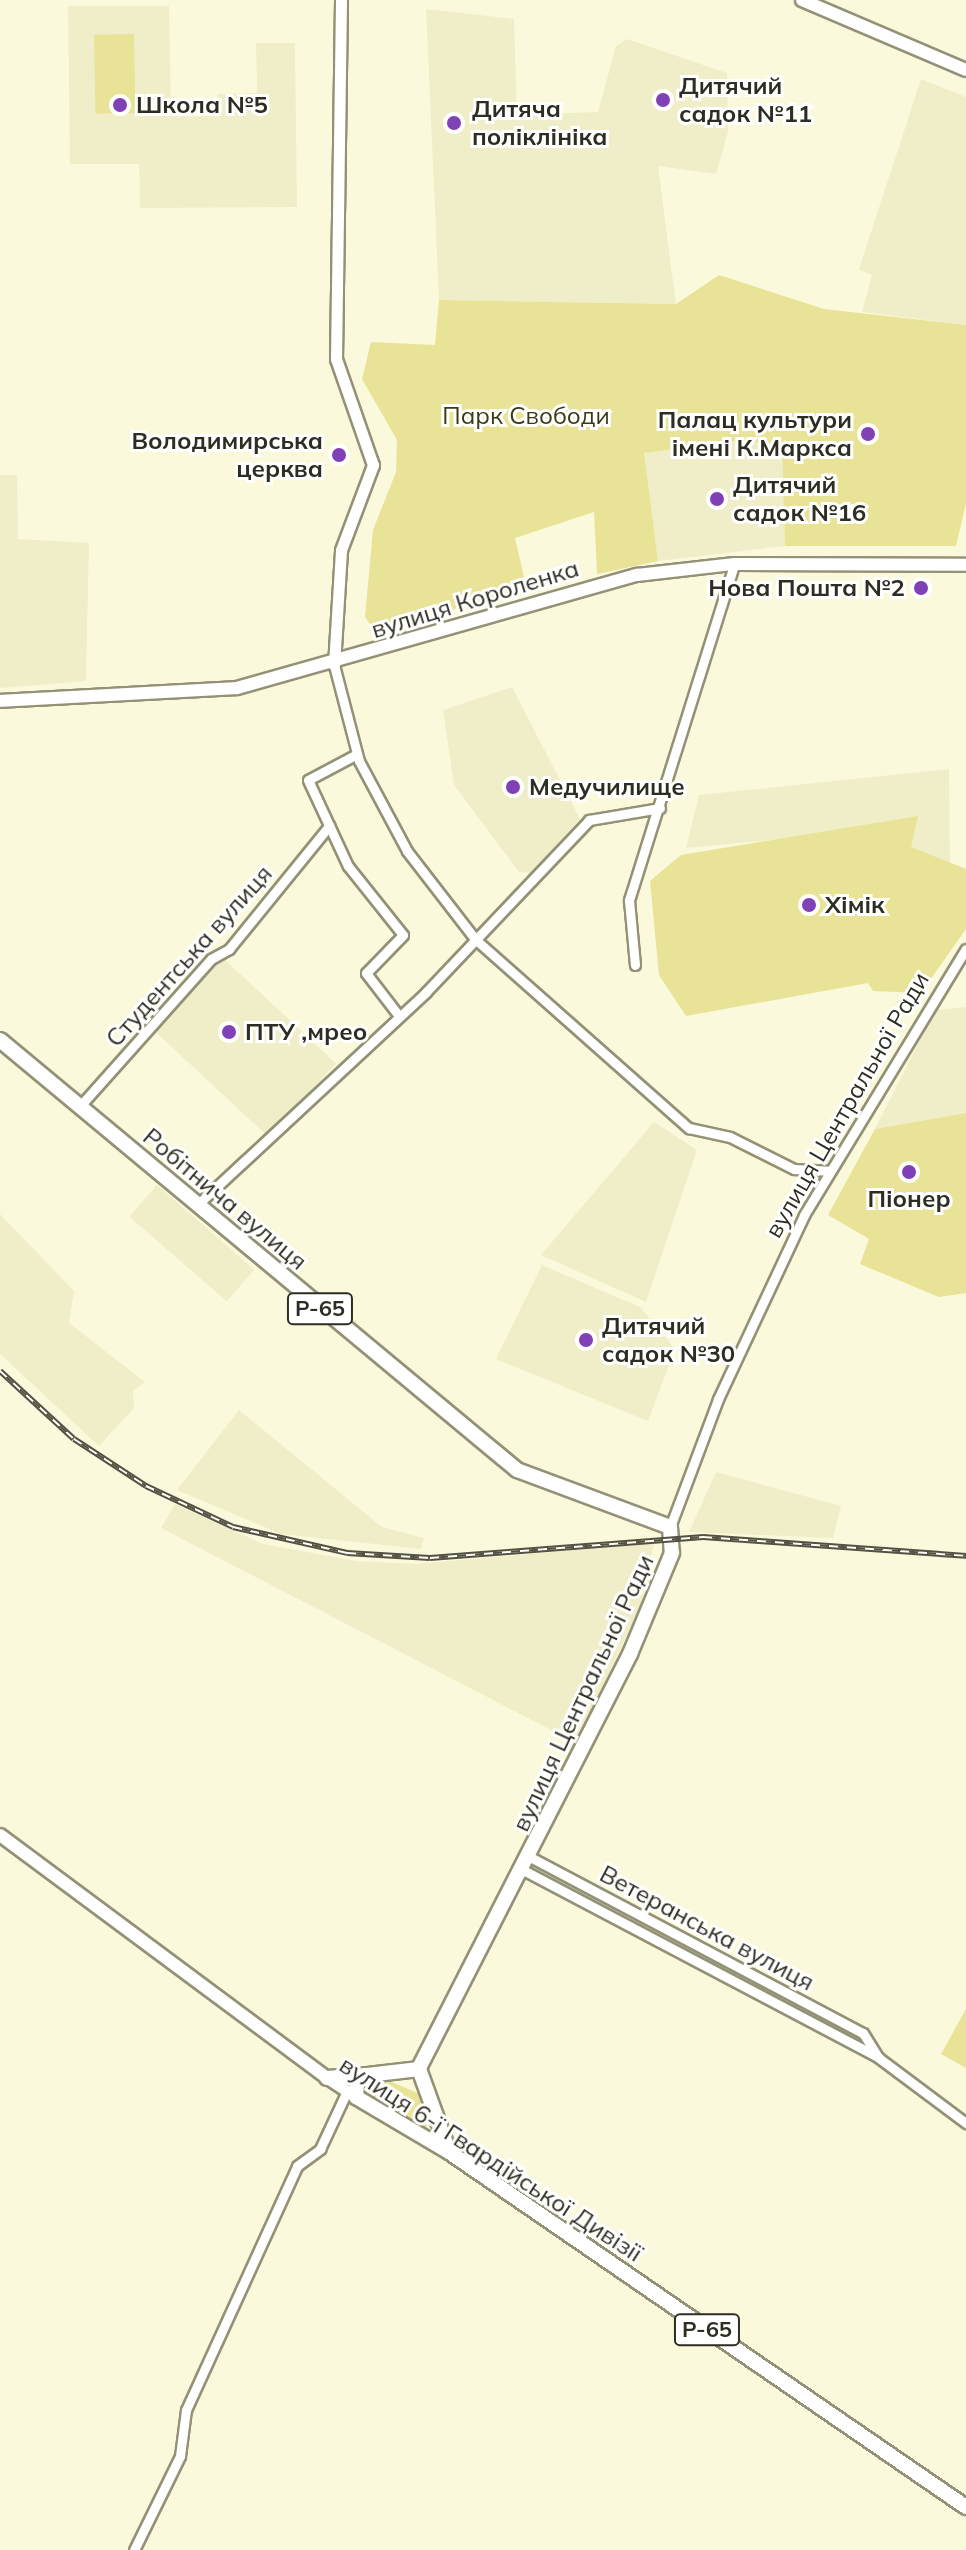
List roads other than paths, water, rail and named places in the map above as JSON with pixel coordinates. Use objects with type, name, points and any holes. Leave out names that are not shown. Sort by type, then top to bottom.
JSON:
[{"type":"main road","points":[[802,0],[966,70]]},
{"type":"main road","name":"вулиця Короленка","points":[[0,701],[237,688],[334,665],[576,591],[734,564],[966,565]]},
{"type":"main road","name":"Робітнича вулиця","points":[[0,1040],[517,1470],[670,1527]]},
{"type":"main road","name":"вулиця Центральної Ради","points":[[419,2069],[528,1864],[630,1654],[672,1553],[670,1527]]},
{"type":"main road","name":"вулиця 6-ї Гвардійської Дивізії","points":[[0,1835],[327,2078]]},
{"type":"main road","points":[[327,2078],[419,2069],[449,2152]]},
{"type":"main road","points":[[352,2094],[357,2082],[367,2075]]},
{"type":"main road","name":"вулиця 6-ї Гвардійської Дивізії","points":[[352,2094],[423,2140],[449,2152],[966,2507]]},
{"type":"main road","points":[[423,2140],[437,2120]]},
{"type":"street","points":[[341,0],[336,359],[373,465],[341,550],[334,665],[357,754],[407,851],[475,939],[689,1128],[730,1137],[794,1169],[829,1171]]},
{"type":"street","points":[[635,965],[629,900],[734,564]]},
{"type":"street","points":[[357,754],[308,780],[327,828],[348,866],[403,935],[366,973],[399,1016]]},
{"type":"street","points":[[197,1205],[399,1016],[589,820],[660,808]]},
{"type":"street","name":"Студентська вулиця","points":[[80,1106],[211,959],[229,949],[327,828]]},
{"type":"street","name":"вулиця Центральної Ради","points":[[670,1527],[742,1344],[829,1171],[966,949]]},
{"type":"street","name":"Ветеранська вулиця","points":[[528,1864],[863,2033],[879,2058]]},
{"type":"street","name":"Ветеранська вулиця","points":[[528,1864],[879,2058]]},
{"type":"street","points":[[879,2058],[966,2123]]},
{"type":"street","name":"вулиця 6-ї Гвардійської Дивізії","points":[[327,2078],[352,2094]]},
{"type":"street","points":[[134,2550],[180,2456],[186,2410],[297,2166],[320,2149],[352,2094]]},
{"type":"railway","points":[[0,1371],[74,1439],[146,1486],[233,1527],[347,1553],[430,1558],[703,1537],[966,1556]]},
{"type":"place","name":"Дитячий садок №11","points":[[663,100]]},
{"type":"place","name":"Школа №5","points":[[120,105]]},
{"type":"place","name":"Дитяча поліклініка","points":[[454,123]]},
{"type":"place","name":"Палац культури імені К.Маркса","points":[[868,434]]},
{"type":"place","name":"Володимирська церква","points":[[339,455]]},
{"type":"place","name":"Дитячий садок №16","points":[[717,499]]},
{"type":"place","name":"Нова Пошта №2","points":[[921,588]]},
{"type":"place","name":"Медучилище","points":[[513,787]]},
{"type":"place","name":"Хімік","points":[[809,905]]},
{"type":"place","name":"ПТУ ,мрео","points":[[229,1032]]},
{"type":"place","name":"Піонер","points":[[909,1172]]},
{"type":"place","name":"Дитячий садок №30","points":[[586,1340]]},
{"type":"park label","name":"Парк Свободи","points":[[526,416]]}]
